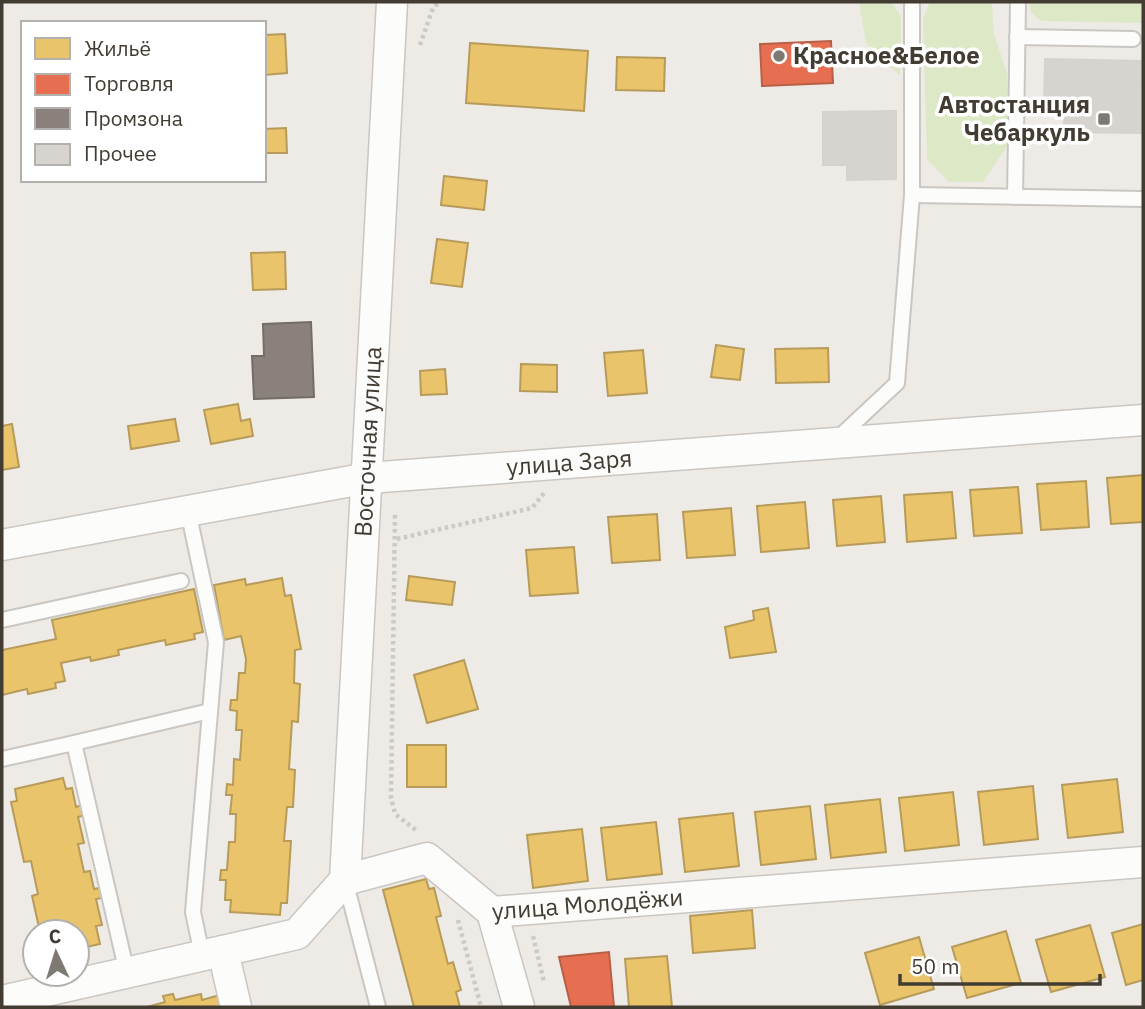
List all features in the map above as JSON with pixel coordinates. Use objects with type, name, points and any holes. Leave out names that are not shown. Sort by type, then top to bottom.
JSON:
[{"type":"street","name":"Восточная улица","points":[[345,880],[392,2]]},
{"type":"street","name":"улица Заря","points":[[2,545],[368,478],[1143,420]]},
{"type":"street","name":"улица Молодёжи","points":[[345,880],[427,858],[446,871],[492,912],[1143,862]]},
{"type":"street","points":[[18,1002],[127,973],[297,934],[345,880]]},
{"type":"street","points":[[492,912],[519,1007]]},
{"type":"street","points":[[212,953],[236,1007]]},
{"type":"lane","points":[[835,441],[897,383],[912,195],[912,2]]},
{"type":"lane","points":[[1015,197],[1018,2]]},
{"type":"lane","points":[[1017,37],[1133,39]]},
{"type":"lane","points":[[912,195],[1143,199]]},
{"type":"lane","points":[[188,511],[216,642],[192,912],[212,953]]},
{"type":"lane","points":[[2,620],[181,581]]},
{"type":"lane","points":[[2,760],[210,711]]},
{"type":"lane","points":[[74,743],[127,973]]},
{"type":"lane","points":[[345,880],[378,1007]]},
{"type":"path","points":[[391,797],[397,539],[532,509],[567,464]]},
{"type":"path","points":[[446,871],[481,1007]]},
{"type":"green space","points":[[859,2],[891,2],[901,16],[900,76],[866,43]]},
{"type":"green space","points":[[930,2],[992,2],[994,34],[1007,74],[1008,145],[983,182],[949,182],[927,159],[923,19]]},
{"type":"green space","points":[[1029,2],[1143,2],[1143,23],[1041,21],[1031,12]]},
{"type":"building: Жильё","points":[[285,34],[287,73],[266,75],[266,35]]},
{"type":"building: Жильё","points":[[470,43],[588,51],[584,111],[466,103]]},
{"type":"building: Жильё","points":[[617,57],[665,58],[664,91],[616,90]]},
{"type":"building: Жильё","points":[[286,128],[287,153],[266,153],[266,129]]},
{"type":"building: Жильё","points":[[444,176],[487,181],[484,210],[441,205]]},
{"type":"building: Жильё","points":[[437,239],[468,243],[462,287],[431,283]]},
{"type":"building: Жильё","points":[[285,252],[286,289],[253,290],[251,253]]},
{"type":"building: Жильё","points":[[716,345],[744,349],[740,380],[711,377]]},
{"type":"building: Жильё","points":[[828,348],[829,382],[776,383],[775,349]]},
{"type":"building: Жильё","points":[[643,350],[647,393],[608,396],[604,353]]},
{"type":"building: Жильё","points":[[521,364],[557,365],[557,392],[520,391]]},
{"type":"building: Жильё","points":[[445,369],[447,394],[421,395],[420,371]]},
{"type":"building: Жильё","points":[[238,404],[241,421],[250,419],[253,436],[211,444],[204,410]]},
{"type":"building: Жильё","points":[[175,419],[179,441],[131,449],[128,426]]},
{"type":"building: Жильё","points":[[12,424],[19,467],[2,470],[2,426]]},
{"type":"building: Жильё","points":[[1143,475],[1143,522],[1111,524],[1107,478]]},
{"type":"building: Жильё","points":[[1086,481],[1089,527],[1041,530],[1037,484]]},
{"type":"building: Жильё","points":[[1018,487],[1022,533],[974,536],[970,490]]},
{"type":"building: Жильё","points":[[952,492],[956,538],[907,542],[904,495]]},
{"type":"building: Жильё","points":[[881,496],[885,542],[837,546],[833,500]]},
{"type":"building: Жильё","points":[[805,502],[809,548],[761,552],[757,506]]},
{"type":"building: Жильё","points":[[731,508],[735,555],[687,558],[683,512]]},
{"type":"building: Жильё","points":[[657,514],[660,560],[612,563],[608,517]]},
{"type":"building: Жильё","points":[[574,547],[578,593],[530,596],[526,550]]},
{"type":"building: Жильё","points":[[409,576],[455,582],[452,605],[406,600]]},
{"type":"building: Жильё","points":[[282,578],[285,596],[291,595],[301,649],[295,650],[294,683],[300,684],[298,722],[292,721],[289,769],[295,770],[293,807],[287,807],[284,841],[291,841],[287,903],[281,903],[280,915],[230,912],[231,900],[225,900],[226,880],[220,880],[221,870],[227,870],[229,842],[235,842],[236,814],[230,814],[232,795],[226,795],[227,784],[233,785],[234,759],[240,760],[242,730],[236,730],[237,711],[230,710],[231,700],[237,700],[239,673],[245,673],[246,659],[241,636],[224,640],[214,585],[245,579],[246,585]]},
{"type":"building: Жильё","points":[[194,589],[203,632],[194,634],[195,639],[166,645],[165,640],[118,650],[119,655],[91,661],[90,657],[61,663],[65,681],[55,683],[56,688],[28,694],[27,689],[2,695],[2,650],[56,639],[52,620]]},
{"type":"building: Жильё","points":[[768,608],[776,652],[730,658],[725,627],[754,620],[753,611]]},
{"type":"building: Жильё","points":[[464,660],[478,709],[427,723],[414,675]]},
{"type":"building: Жильё","points":[[407,745],[446,745],[446,787],[407,787]]},
{"type":"building: Жильё","points":[[63,778],[66,789],[72,788],[76,807],[82,805],[85,815],[78,817],[84,843],[78,844],[84,872],[90,871],[94,889],[100,888],[102,898],[96,899],[102,925],[96,926],[100,944],[91,946],[91,918],[37,918],[32,896],[38,894],[31,861],[24,862],[11,802],[17,801],[15,789]]},
{"type":"building: Жильё","points":[[1117,779],[1123,832],[1068,838],[1062,785]]},
{"type":"building: Жильё","points":[[1033,786],[1038,839],[984,845],[978,792]]},
{"type":"building: Жильё","points":[[953,792],[959,845],[905,851],[899,798]]},
{"type":"building: Жильё","points":[[880,799],[886,852],[831,858],[825,805]]},
{"type":"building: Жильё","points":[[810,806],[816,859],[761,865],[755,812]]},
{"type":"building: Жильё","points":[[733,813],[739,866],[685,872],[679,819]]},
{"type":"building: Жильё","points":[[656,822],[662,874],[607,880],[601,828]]},
{"type":"building: Жильё","points":[[582,829],[588,881],[533,888],[527,835]]},
{"type":"building: Жильё","points":[[426,879],[429,889],[434,888],[441,916],[436,917],[448,964],[453,962],[461,990],[456,992],[460,1007],[414,1007],[383,890]]},
{"type":"building: Жильё","points":[[752,910],[755,948],[693,953],[690,916]]},
{"type":"building: Жильё","points":[[1143,924],[1143,980],[1126,985],[1112,933]]},
{"type":"building: Жильё","points":[[1090,925],[1105,977],[1051,992],[1036,940]]},
{"type":"building: Жильё","points":[[1006,931],[1021,983],[967,998],[952,947]]},
{"type":"building: Жильё","points":[[919,937],[934,989],[880,1005],[865,953]]},
{"type":"building: Жильё","points":[[667,956],[672,1007],[629,1007],[625,959]]},
{"type":"building: Жильё","points":[[173,994],[175,1000],[201,994],[202,1000],[220,995],[223,1007],[147,1007],[165,1002],[163,996]]},
{"type":"building: Торговля","points":[[831,41],[833,83],[762,86],[760,44]]},
{"type":"building: Торговля","points":[[609,952],[614,1007],[571,1007],[559,957]]},
{"type":"building: Промзона","points":[[311,322],[314,397],[254,399],[252,356],[264,356],[263,324]]},
{"type":"building: Прочее","points":[[1045,59],[1143,61],[1143,82],[1065,81],[1065,106],[1044,106]]},
{"type":"building: Прочее","name":"Автостанция Чебаркуль","points":[[1065,81],[1143,82],[1143,133],[1064,132]]},
{"type":"building: Прочее","points":[[896,111],[896,179],[847,180],[847,165],[823,165],[823,112]]},
{"type":"place","name":"Красное&Белое","points":[[779,56]]},
{"type":"place","name":"Автостанция Чебаркуль","points":[[1104,119]]}]
